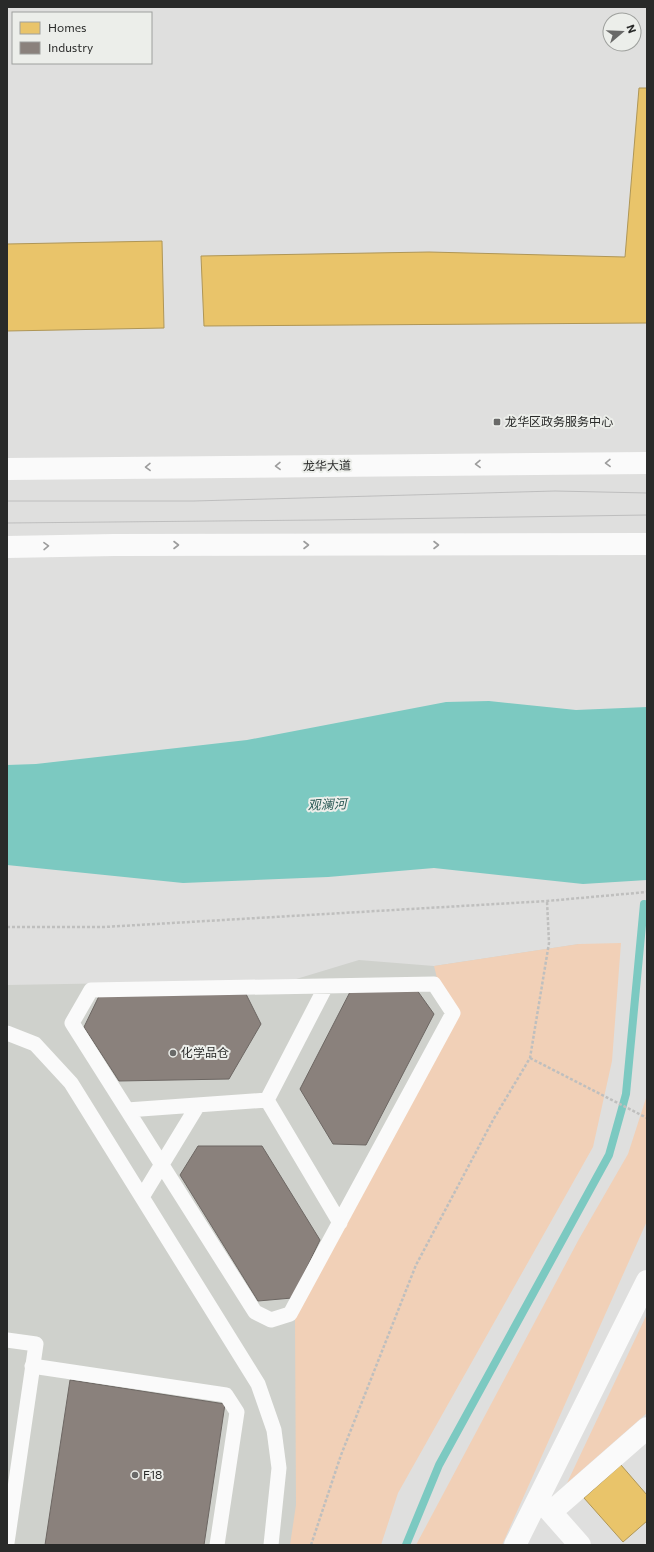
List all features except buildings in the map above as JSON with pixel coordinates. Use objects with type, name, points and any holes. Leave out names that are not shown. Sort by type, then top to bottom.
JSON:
[{"type":"main road","name":"龙华大道","points":[[7,469],[647,463]]},
{"type":"main road","points":[[7,547],[122,545],[647,544]]},
{"type":"main road","points":[[516,1545],[545,1505],[647,1280]]},
{"type":"main road","points":[[545,1505],[647,1428]]},
{"type":"main road","points":[[545,1505],[580,1545]]},
{"type":"lane","points":[[434,984],[453,1013],[290,1314],[271,1320],[255,1312],[127,1110],[72,1023],[91,990],[434,984]]},
{"type":"lane","points":[[267,1100],[326,986]]},
{"type":"lane","points":[[7,1033],[35,1044],[71,1083],[258,1384],[274,1430],[278,1468],[271,1545]]},
{"type":"lane","points":[[127,1110],[267,1100]]},
{"type":"lane","points":[[267,1100],[340,1222]]},
{"type":"lane","points":[[142,1197],[198,1105]]},
{"type":"lane","points":[[7,1340],[36,1344],[7,1543]]},
{"type":"lane","points":[[32,1366],[226,1395],[237,1412],[217,1545]]},
{"type":"path","points":[[7,927],[104,927],[547,901],[647,892]]},
{"type":"path","points":[[311,1545],[341,1455],[416,1265],[493,1120],[530,1058],[549,943],[547,901]]},
{"type":"path","points":[[530,1058],[647,1118]]},
{"type":"shaded area","points":[[621,943],[612,1061],[593,1147],[398,1493],[381,1545],[290,1545],[296,1505],[295,1319],[459,1013],[437,978],[434,966],[579,944]]},
{"type":"shaded area","points":[[579,944],[578,1017],[336,1545],[7,1545],[7,985],[293,980],[359,960],[434,966]]},
{"type":"shaded area","points":[[647,1095],[647,1221],[502,1545],[416,1545],[579,1239],[628,1154]]},
{"type":"shaded area","points":[[647,1314],[647,1413],[567,1483]]},
{"type":"water","name":"观澜河","points":[[489,701],[576,710],[647,707],[647,880],[583,884],[434,868],[328,877],[183,883],[7,865],[7,765],[36,764],[247,740],[446,702]]},
{"type":"waterway","points":[[406,1545],[439,1465],[609,1155],[626,1094],[644,904]]},
{"type":"tram line","points":[[7,501],[194,501],[555,491],[647,493]]},
{"type":"tram line","points":[[7,523],[647,515]]},
{"type":"place","name":"龙华区政务服务中心","points":[[497,422]]},
{"type":"place","name":"化学品仓","points":[[173,1053]]},
{"type":"place","name":"F18","points":[[135,1475]]}]
